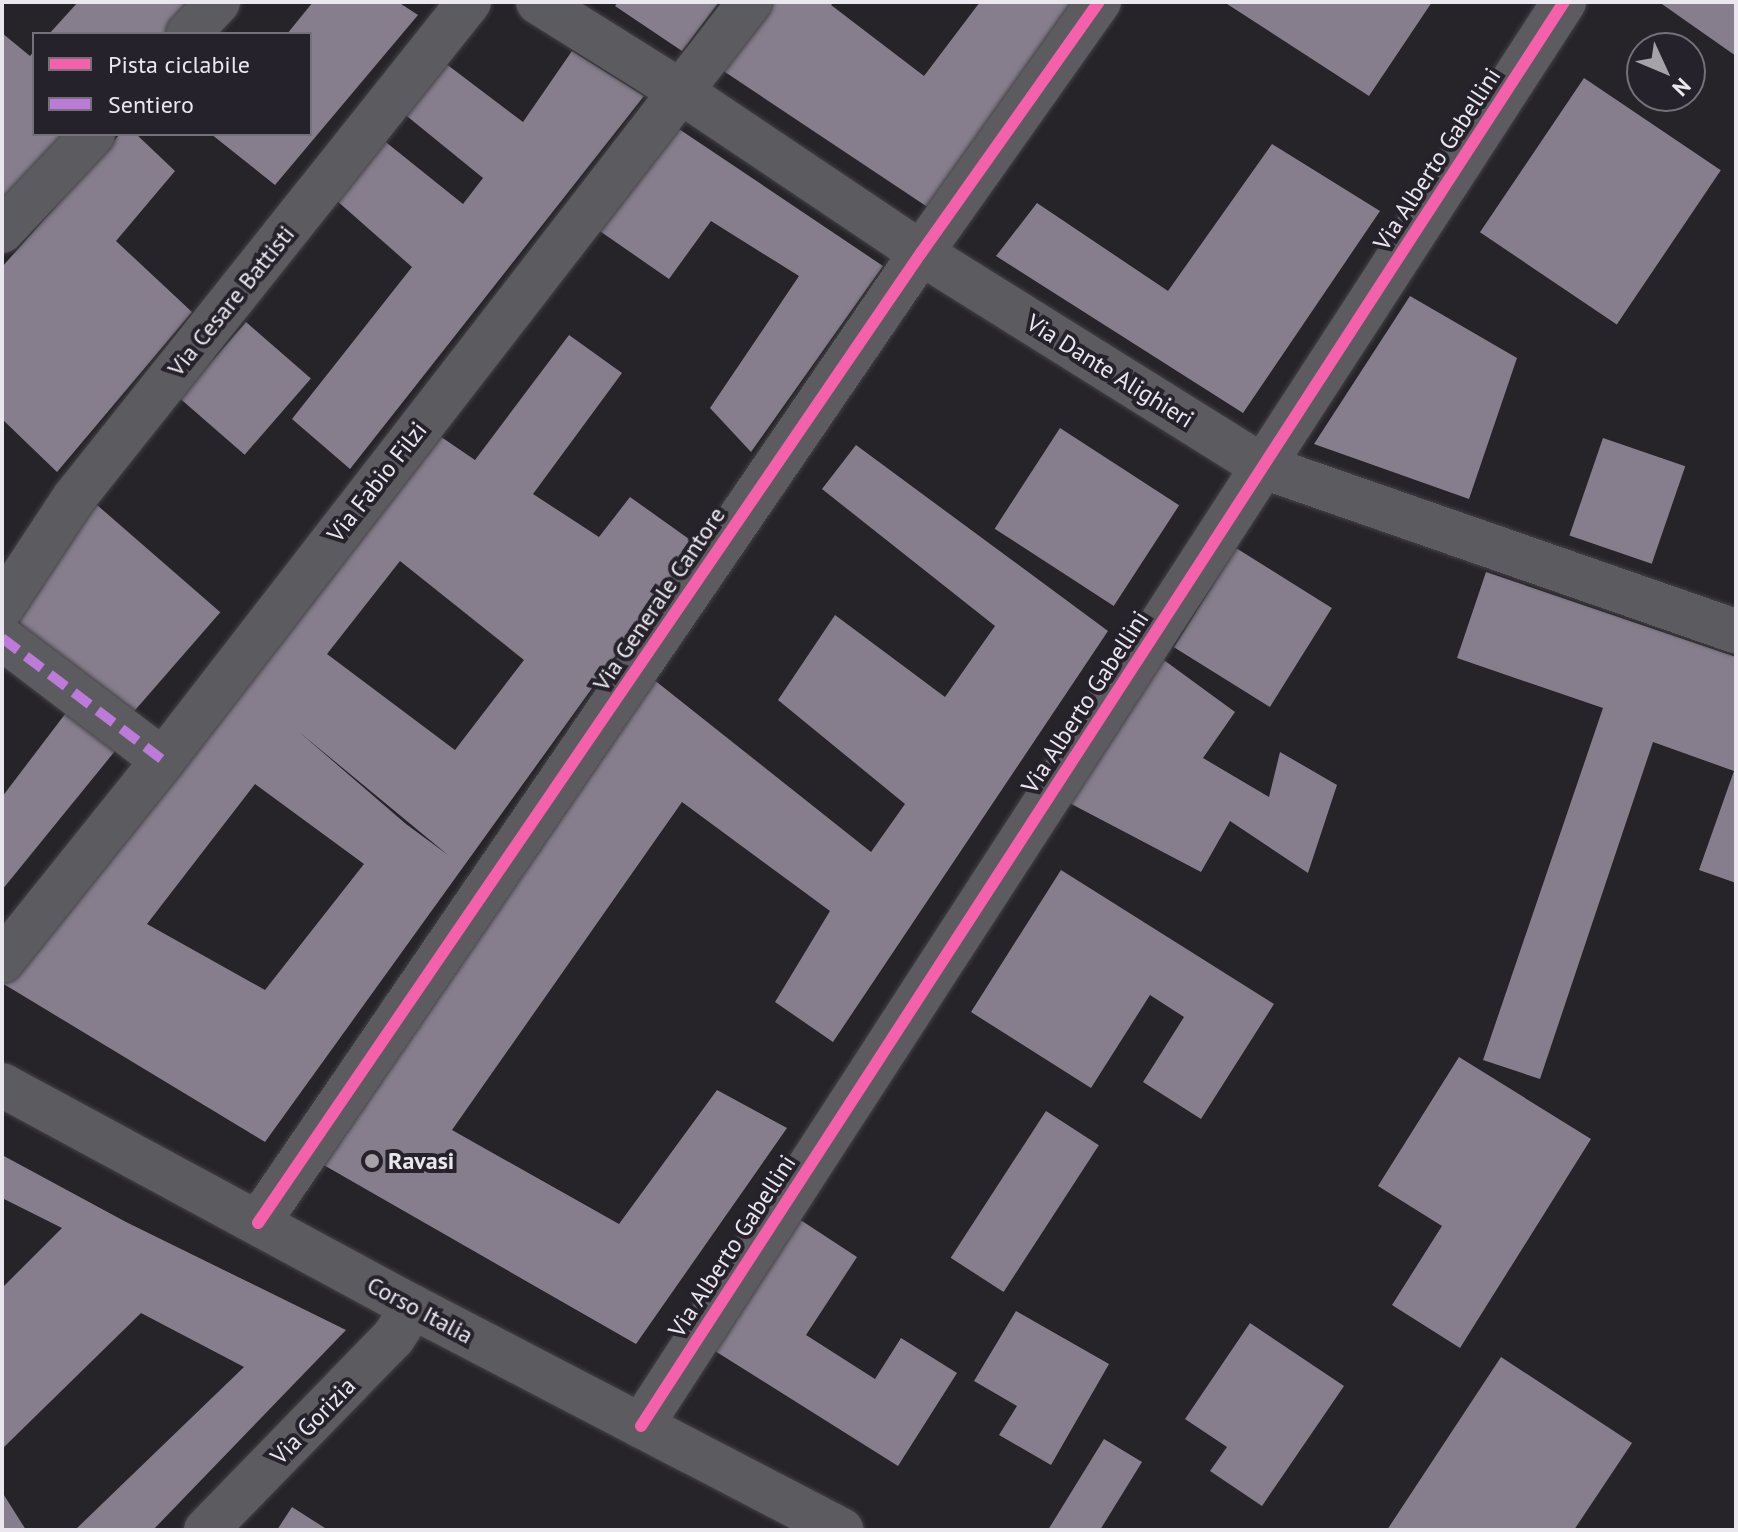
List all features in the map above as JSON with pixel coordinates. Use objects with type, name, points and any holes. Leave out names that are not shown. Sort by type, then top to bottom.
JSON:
[{"type":"street","points":[[190,32],[218,2]]},
{"type":"street","name":"Via Cesare Battisti","points":[[2,607],[74,498],[469,2]]},
{"type":"street","name":"Via Dante Alighieri","points":[[538,2],[680,91],[921,253],[1264,467],[1736,631]]},
{"type":"street","name":"Via Fabio Filzi","points":[[2,961],[163,760],[750,2]]},
{"type":"street","name":"Via Generale Cantore","points":[[258,1223],[921,253],[1099,2]]},
{"type":"street","name":"Via Alberto Gabellini","points":[[641,1426],[1564,2]]},
{"type":"street","points":[[2,231],[91,136]]},
{"type":"street","points":[[2,638],[163,760]]},
{"type":"street","name":"Corso Italia","points":[[2,1085],[413,1307],[842,1530]]},
{"type":"street","name":"Via Gorizia","points":[[206,1530],[393,1338],[413,1307]]},
{"type":"building","points":[[78,2],[194,2],[167,32],[51,32]]},
{"type":"building","points":[[313,2],[398,2],[418,15],[275,185],[214,136],[312,136],[312,32],[289,32]]},
{"type":"building","points":[[618,2],[719,2],[682,51],[615,6]]},
{"type":"building","points":[[767,2],[834,2],[831,5],[924,76],[980,2],[1082,2],[932,210],[716,66]]},
{"type":"building","points":[[1224,2],[1432,2],[1369,96]]},
{"type":"building","points":[[1659,2],[1736,2],[1736,56],[1706,32]]},
{"type":"building","points":[[2,33],[30,56],[32,54],[32,136],[72,136],[2,214]]},
{"type":"building","points":[[572,51],[644,96],[350,469],[292,419],[412,267],[336,200],[382,139],[463,204],[483,178],[397,108],[437,57],[523,122]]},
{"type":"building","points":[[1584,78],[1626,106],[1626,112],[1634,112],[1721,170],[1617,324],[1480,232]]},
{"type":"building","points":[[673,125],[883,266],[751,452],[710,408],[799,276],[711,221],[669,279],[594,227]]},
{"type":"building","points":[[118,136],[138,136],[175,171],[116,241],[192,312],[57,472],[2,419],[2,267]]},
{"type":"building","points":[[1272,144],[1380,211],[1243,413],[996,256],[1037,203],[1168,291]]},
{"type":"building","points":[[1410,296],[1517,358],[1469,499],[1314,444]]},
{"type":"building","points":[[246,322],[311,378],[245,455],[180,398]]},
{"type":"building","points":[[569,335],[622,373],[533,494],[599,537],[630,497],[696,544],[265,1142],[2,983],[2,977],[431,430],[475,460]],"holes":[[[400,561],[524,660],[455,750],[327,654]],[[298,731],[448,855],[406,824]],[[255,784],[364,864],[265,990],[147,924]]]},
{"type":"building","points":[[1060,428],[1179,505],[1114,606],[995,529]]},
{"type":"building","points":[[1603,438],[1685,466],[1652,564],[1569,535]]},
{"type":"building","points":[[856,445],[1108,631],[833,1042],[775,1002],[830,911],[682,802],[452,1130],[619,1224],[717,1090],[787,1128],[636,1344],[308,1156],[653,679],[871,852],[905,804],[778,700],[835,615],[945,697],[995,626],[822,489]]},
{"type":"building","points":[[89,498],[220,612],[128,718],[2,608],[2,598]]},
{"type":"building","points":[[1236,548],[1332,608],[1270,707],[1174,647]]},
{"type":"building","points":[[1486,572],[1736,657],[1736,883],[1699,870],[1734,771],[1653,742],[1540,1079],[1483,1060],[1603,708],[1457,658]]},
{"type":"building","points":[[1157,655],[1235,712],[1203,758],[1269,797],[1280,752],[1337,785],[1308,873],[1230,821],[1201,872],[1058,797]]},
{"type":"building","points":[[78,697],[128,735],[2,890],[2,797]]},
{"type":"building","points":[[1061,870],[1274,1004],[1201,1119],[1143,1082],[1184,1017],[1150,995],[1091,1088],[971,1012]]},
{"type":"building","points":[[1459,1057],[1591,1139],[1460,1348],[1392,1305],[1442,1226],[1378,1186]]},
{"type":"building","points":[[1046,1111],[1099,1145],[1004,1292],[951,1258]]},
{"type":"building","points":[[2,1155],[126,1222],[346,1330],[153,1530],[75,1530],[244,1367],[141,1313],[2,1449],[2,1288],[62,1228],[2,1198]]},
{"type":"building","points":[[799,1219],[857,1257],[806,1335],[875,1379],[901,1338],[957,1373],[898,1466],[715,1351]]},
{"type":"building","points":[[1016,1311],[1109,1364],[1051,1465],[999,1435],[1017,1406],[974,1381]]},
{"type":"building","points":[[1250,1323],[1344,1386],[1262,1506],[1210,1471],[1227,1447],[1185,1419]]},
{"type":"building","points":[[1501,1357],[1632,1443],[1574,1530],[1387,1530]]},
{"type":"building","points":[[1104,1439],[1142,1462],[1100,1530],[1048,1530]]},
{"type":"building","points":[[2,1492],[26,1530],[2,1530]]},
{"type":"building","points":[[292,1507],[328,1530],[277,1530]]},
{"type":"marked path","points":[[2,638],[163,760]]},
{"type":"cycle path","points":[[258,1223],[921,253],[1099,2]]},
{"type":"cycle path","points":[[641,1426],[1564,2]]},
{"type":"place","name":"Ravasi","points":[[372,1161]]}]
